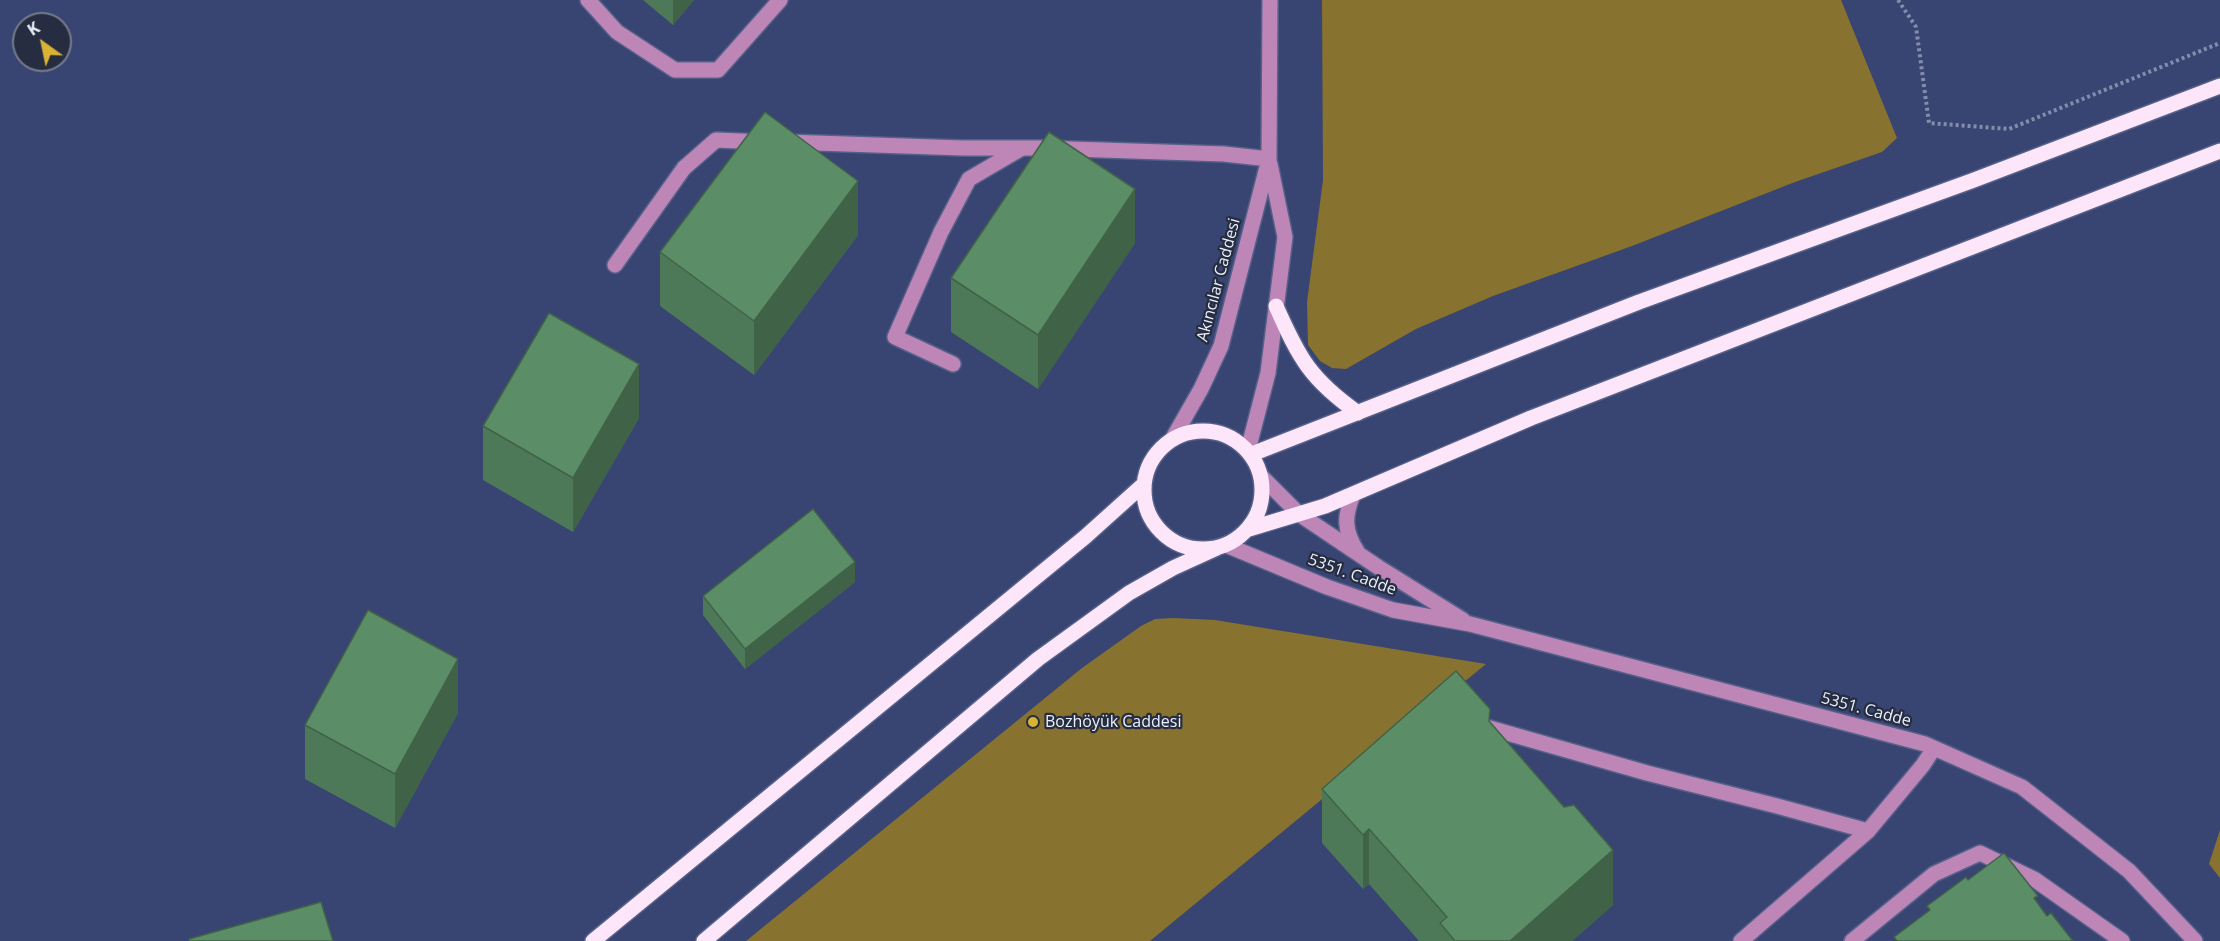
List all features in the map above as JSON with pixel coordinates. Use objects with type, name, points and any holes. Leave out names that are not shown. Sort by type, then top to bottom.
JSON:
[{"type":"main road","points":[[1250,452],[1358,413],[1639,302],[1974,180],[2220,87]]},
{"type":"main road","points":[[704,941],[1038,658],[1129,593],[1173,568],[1221,546],[1249,528],[1353,495],[1392,476],[1658,367],[2220,151]]},
{"type":"main road","points":[[1276,306],[1295,348],[1311,373],[1336,398],[1358,413]]},
{"type":"main road","points":[[1221,546],[1198,549],[1180,545],[1164,535],[1152,521],[1145,503],[1144,484],[1147,470],[1153,458],[1173,438],[1193,431],[1213,431],[1232,437],[1250,452],[1262,477],[1262,495],[1258,513],[1249,528]]},
{"type":"main road","points":[[593,941],[1085,537],[1144,484]]},
{"type":"street","points":[[588,0],[617,32],[675,70],[718,70],[780,0]]},
{"type":"street","name":"Akıncılar Caddesi","points":[[1250,452],[1268,373],[1285,237],[1269,159],[1270,0]]},
{"type":"street","points":[[615,264],[684,168],[716,140],[1224,154],[1269,159]]},
{"type":"street","points":[[953,364],[895,337],[941,232],[969,179],[1022,148]]},
{"type":"street","name":"Akıncılar Caddesi","points":[[1173,438],[1201,389],[1221,346],[1269,159]]},
{"type":"street","name":"5351. Cadde","points":[[1262,477],[1299,514],[1470,624]]},
{"type":"street","points":[[1353,495],[1345,518],[1350,540],[1361,556]]},
{"type":"street","name":"5351. Cadde","points":[[1221,546],[1393,610],[1470,624],[1934,748],[2022,787],[2129,871],[2195,941]]},
{"type":"street","points":[[1486,727],[1647,773],[1868,831]]},
{"type":"street","points":[[1741,941],[1868,831],[1923,765],[1934,748]]},
{"type":"street","points":[[1852,941],[1934,874],[1980,853],[2034,879],[2122,941]]},
{"type":"path","points":[[1898,0],[1916,27],[1929,123],[2009,129],[2220,44]]},
{"type":"shaded area","points":[[1322,0],[1841,0],[1897,138],[1882,152],[1795,182],[1632,246],[1493,296],[1416,329],[1346,369],[1332,368],[1320,361],[1308,345],[1307,302],[1323,180]]},
{"type":"shaded area","points":[[1155,619],[1215,620],[1486,664],[1150,941],[746,941],[1082,668],[1141,626]]},
{"type":"shaded area","points":[[2220,830],[2220,878],[2209,864]]},
{"type":"building","points":[[765,112],[858,181],[754,321],[660,252]]},
{"type":"building","points":[[1049,132],[1135,189],[1038,335],[951,278]]},
{"type":"building","points":[[549,313],[639,364],[573,478],[483,426]]},
{"type":"building","points":[[813,509],[855,562],[745,649],[703,596]]},
{"type":"building","points":[[368,610],[458,659],[395,774],[305,725]]},
{"type":"building","points":[[1456,671],[1490,709],[1489,721],[1564,807],[1574,805],[1613,850],[1510,941],[1455,941],[1440,923],[1447,917],[1369,829],[1363,835],[1322,789]]},
{"type":"building","points":[[2004,853],[2038,896],[2034,898],[2047,916],[2051,913],[2073,941],[1897,941],[1894,937],[1930,910],[1927,906],[1966,877],[1968,880]]},
{"type":"building","points":[[321,902],[333,941],[190,941],[189,939]]},
{"type":"place","name":"Bozhöyük Caddesi","points":[[1033,722]]}]
